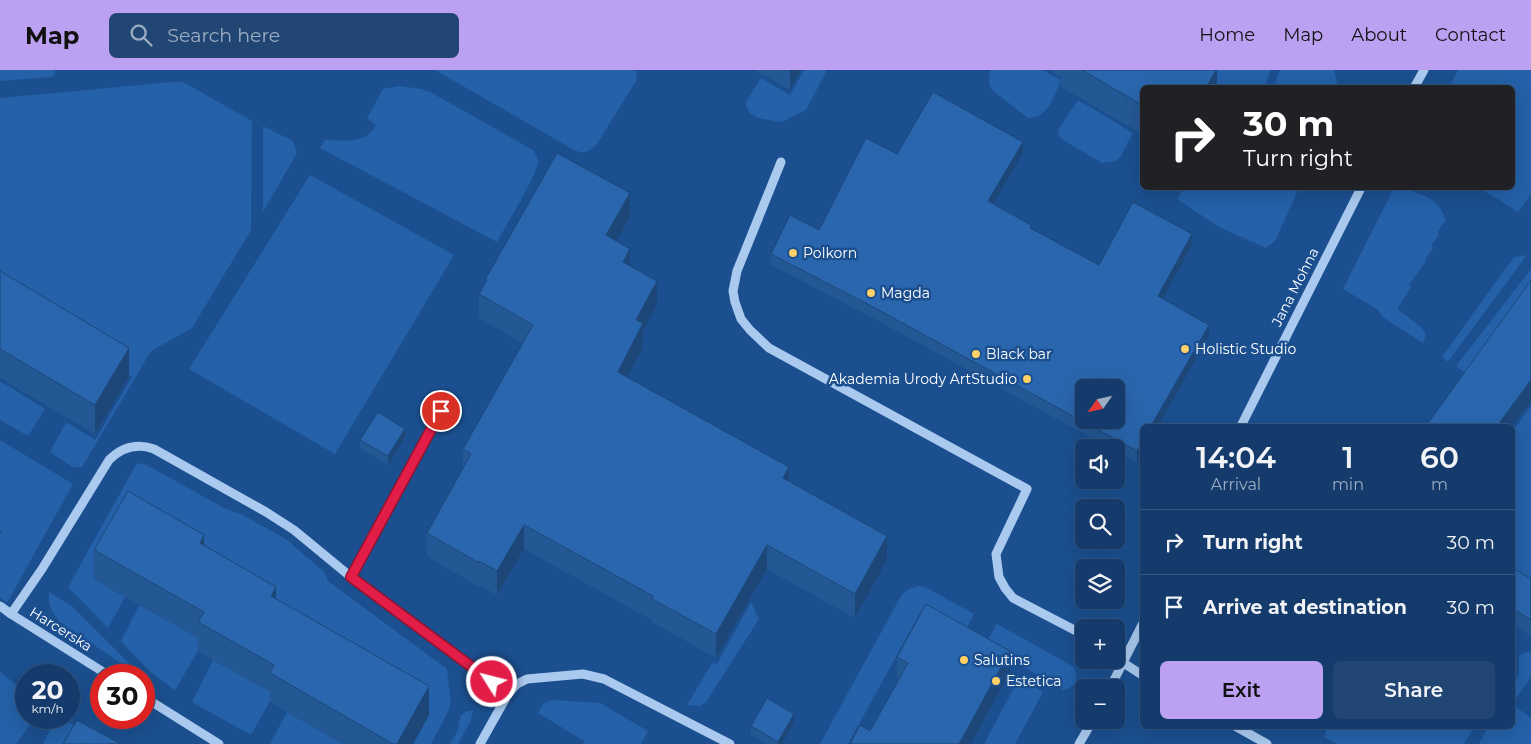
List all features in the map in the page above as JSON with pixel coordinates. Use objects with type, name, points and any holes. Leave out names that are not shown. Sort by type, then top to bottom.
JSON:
[{"type":"street","points":[[1416,85],[1424,70]]},
{"type":"street","points":[[780,162],[737,271],[733,295],[741,319],[770,348],[1027,489],[996,554],[999,577],[1013,598],[1075,630]]},
{"type":"street","name":"Jana Mohna","points":[[1242,424],[1360,190]]},
{"type":"street","points":[[351,577],[441,411]]},
{"type":"street","points":[[11,614],[42,569],[109,460],[118,452],[139,445],[154,449],[266,512],[294,530],[351,577],[508,694]]},
{"type":"street","name":"Harcerska","points":[[0,606],[91,664]]},
{"type":"street","points":[[1125,653],[1140,628]]},
{"type":"street","points":[[1125,664],[1140,673]]},
{"type":"street","points":[[480,744],[508,694],[517,684],[526,679],[576,674],[590,674],[604,679],[730,744]]},
{"type":"street","points":[[155,704],[219,744]]},
{"type":"street","points":[[1080,744],[1088,729]]},
{"type":"street","points":[[1240,729],[1267,744]]},
{"type":"shaded area","points":[[0,70],[55,70],[55,73],[53,77],[0,81]]},
{"type":"shaded area","points":[[435,70],[635,70],[637,75],[636,81],[597,144],[590,150],[582,152],[576,151]]},
{"type":"shaded area","points":[[804,70],[827,70],[806,110],[781,122],[758,118],[750,113],[746,102],[761,78],[790,95]]},
{"type":"shaded area","points":[[990,70],[1042,70],[1061,80],[1053,99],[1045,111],[1041,115],[1028,118],[992,90],[989,83]]},
{"type":"shaded area","points":[[1177,70],[1271,70],[1265,85],[1203,85]]},
{"type":"shaded area","points":[[1280,70],[1334,70],[1338,85],[1275,85]]},
{"type":"shaded area","points":[[1458,70],[1531,70],[1531,195],[1518,212],[1483,190],[1515,190],[1515,85],[1450,85]]},
{"type":"shaded area","points":[[183,82],[252,121],[251,230],[192,328],[151,351],[82,467],[72,467],[50,452],[66,422],[95,440],[132,377],[0,296],[0,98]]},
{"type":"shaded area","points":[[399,86],[422,89],[432,93],[533,150],[538,158],[537,168],[497,242],[320,148],[325,140],[346,141],[366,136],[376,125],[367,118],[383,89]]},
{"type":"shaded area","points":[[1078,100],[1133,133],[1121,156],[1115,161],[1102,163],[1059,136],[1058,130]]},
{"type":"shaded area","points":[[263,126],[293,141],[297,153],[263,212]]},
{"type":"shaded area","points":[[310,175],[454,255],[335,454],[189,369]]},
{"type":"shaded area","points":[[1184,190],[1298,190],[1275,241],[1266,248],[1219,227],[1177,199]]},
{"type":"shaded area","points":[[1393,190],[1409,190],[1435,202],[1443,212],[1446,220],[1437,232],[1439,234],[1431,246],[1433,248],[1426,261],[1409,285],[1411,287],[1397,309],[1421,327],[1426,334],[1423,343],[1384,318],[1377,309],[1343,289]]},
{"type":"shaded area","points":[[1527,255],[1448,362],[1442,357],[1514,257]]},
{"type":"shaded area","points":[[1531,269],[1531,293],[1470,376],[1456,366]]},
{"type":"shaded area","points":[[0,381],[45,409],[28,436],[0,420]]},
{"type":"shaded area","points":[[1531,406],[1531,591],[1515,580],[1515,428]]},
{"type":"shaded area","points":[[0,440],[73,484],[7,603],[0,597],[0,534],[2,532],[0,530]]},
{"type":"shaded area","points":[[137,463],[147,465],[224,508],[243,515],[286,539],[324,572],[328,581],[447,669],[451,704],[431,744],[413,744],[94,579],[125,597],[108,628],[68,587]]},
{"type":"shaded area","points":[[918,586],[925,587],[974,614],[965,632],[961,634],[920,613],[848,744],[820,744],[901,596],[907,590]]},
{"type":"shaded area","points":[[49,592],[72,606],[130,664],[122,664],[60,622],[49,601]]},
{"type":"shaded area","points":[[751,602],[759,619],[706,702],[700,706],[687,705],[712,663],[717,664]]},
{"type":"shaded area","points":[[139,605],[204,641],[175,690],[155,676],[155,664],[143,664],[121,641]]},
{"type":"shaded area","points":[[997,624],[1074,667],[1075,682],[1063,690],[985,644]]},
{"type":"shaded area","points":[[1529,652],[1531,654],[1531,677],[1515,700],[1515,681],[1519,675],[1519,656]]},
{"type":"shaded area","points":[[213,660],[274,694],[251,735],[192,702]]},
{"type":"shaded area","points":[[0,672],[15,684],[15,729],[27,729],[16,744],[0,744]]},
{"type":"shaded area","points":[[1019,678],[1043,692],[1015,744],[984,744]]},
{"type":"shaded area","points":[[552,700],[600,703],[648,731],[641,744],[583,744],[584,741],[538,713],[543,704]]},
{"type":"shaded area","points":[[1515,706],[1531,718],[1531,744],[1479,744],[1486,729],[1515,729]]},
{"type":"shaded area","points":[[468,711],[473,711],[470,722],[458,744],[450,744],[458,730],[461,715]]},
{"type":"shaded area","points":[[287,712],[343,744],[270,744]]},
{"type":"shaded area","points":[[51,729],[80,729],[103,744],[43,744]]},
{"type":"shaded area","points":[[1327,729],[1473,729],[1464,744],[1337,744],[1324,737]]},
{"type":"building","points":[[1082,70],[1216,70],[1208,85],[1140,85],[1140,104]]},
{"type":"building","points":[[933,92],[1023,142],[988,201],[1031,225],[1030,228],[1099,265],[1133,202],[1192,234],[1158,296],[1209,325],[1152,424],[1140,424],[1140,445],[1137,451],[1125,444],[1125,439],[1115,439],[1097,429],[1125,429],[1125,379],[1075,379],[1075,417],[875,308],[771,254],[790,215],[819,230],[866,138],[897,154]]},
{"type":"building","points":[[557,153],[630,193],[606,235],[630,249],[623,262],[657,281],[636,320],[643,323],[618,372],[789,467],[783,478],[887,536],[855,594],[767,545],[716,634],[652,599],[653,596],[524,525],[497,571],[479,561],[479,563],[427,533],[471,454],[463,449],[533,325],[479,294],[487,280],[486,278]]},
{"type":"building","points":[[0,271],[129,348],[95,405],[0,349]]},
{"type":"building","points":[[1531,280],[1531,380],[1498,424],[1427,424]]},
{"type":"building","points":[[378,412],[405,429],[388,456],[360,440]]},
{"type":"building","points":[[128,491],[204,535],[200,543],[276,587],[271,596],[429,686],[397,744],[393,744],[270,673],[274,665],[198,622],[204,612],[94,550]]},
{"type":"building","points":[[1515,569],[1531,579],[1531,620],[1515,610]]},
{"type":"building","points":[[926,604],[1010,651],[959,744],[850,744],[860,725],[870,731],[908,663],[897,657]]},
{"type":"building","points":[[767,698],[794,714],[778,742],[751,726]]},
{"type":"building","points":[[80,722],[90,727],[90,729],[94,729],[121,744],[63,744],[72,729],[80,729]]},
{"type":"place","name":"Polkorn","points":[[793,253]]},
{"type":"place","name":"Magda","points":[[871,293]]},
{"type":"place","name":"Holistic Studio","points":[[1185,349]]},
{"type":"place","name":"Black bar","points":[[976,354]]},
{"type":"place","name":"Akademia Urody ArtStudio","points":[[1027,379]]},
{"type":"place","name":"Salutins","points":[[964,660]]},
{"type":"place","name":"Estetica","points":[[996,681]]},
{"type":"route","points":[[441,411],[351,577],[492,682]]}]
